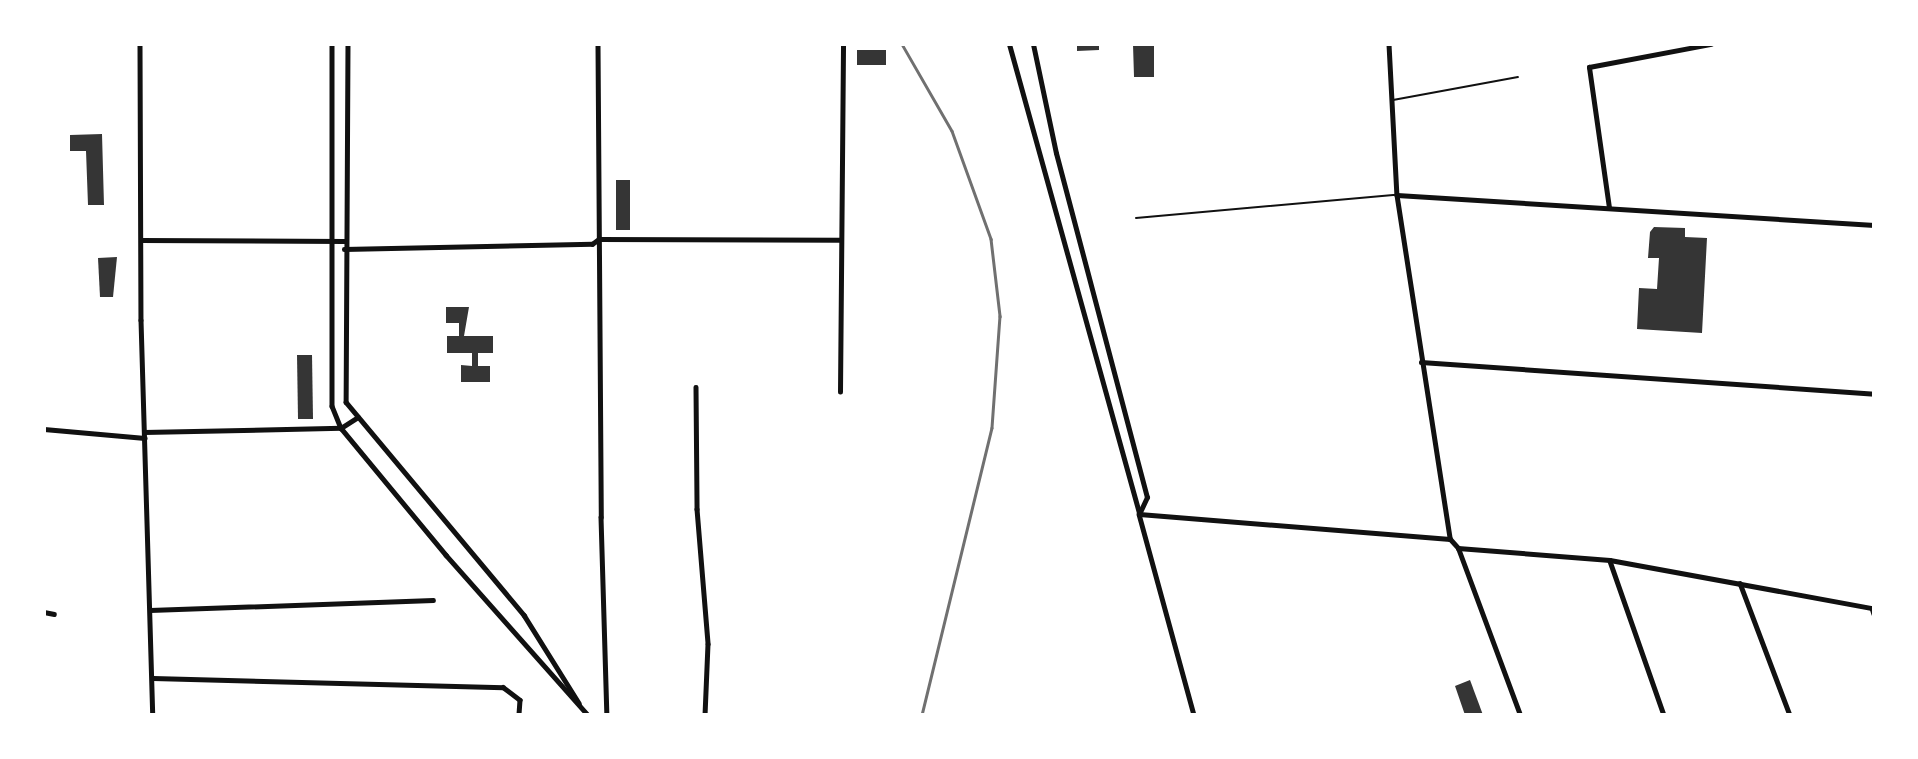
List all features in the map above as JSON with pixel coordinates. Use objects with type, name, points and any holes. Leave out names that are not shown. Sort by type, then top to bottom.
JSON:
[{"type":"street","points":[[140,44],[144,435],[153,715]]},
{"type":"street","points":[[332,44],[332,406],[341,428],[586,714]]},
{"type":"street","points":[[348,44],[344,241],[346,402],[524,615],[586,714]]},
{"type":"street","points":[[598,44],[607,715]]},
{"type":"street","points":[[840,392],[842,44]]},
{"type":"street","points":[[1009,44],[1194,715]]},
{"type":"street","points":[[1033,44],[1056,153],[1147,497],[1139,514]]},
{"type":"street","points":[[1389,44],[1397,195],[1450,539],[1458,548],[1520,715]]},
{"type":"street","points":[[1609,208],[1589,67],[1711,44]]},
{"type":"street","points":[[1397,195],[1874,225]]},
{"type":"street","points":[[344,249],[592,244],[599,239],[840,240]]},
{"type":"street","points":[[141,240],[344,241]]},
{"type":"street","points":[[1421,362],[1874,394]]},
{"type":"street","points":[[695,387],[697,509],[708,644],[705,715]]},
{"type":"street","points":[[44,429],[144,435],[341,428],[358,417]]},
{"type":"street","points":[[1139,514],[1450,539]]},
{"type":"street","points":[[1458,548],[1610,560],[1872,608],[1874,614]]},
{"type":"street","points":[[1610,560],[1664,715]]},
{"type":"street","points":[[1740,583],[1790,715]]},
{"type":"street","points":[[150,610],[433,600]]},
{"type":"street","points":[[44,612],[54,614]]},
{"type":"street","points":[[153,678],[503,687],[520,700],[519,715]]},
{"type":"lane","points":[[1392,100],[1518,77]]},
{"type":"lane","points":[[1136,218],[1397,195]]},
{"type":"building","points":[[1077,44],[1099,44],[1099,50],[1077,51]]},
{"type":"building","points":[[1133,44],[1154,44],[1154,77],[1134,77]]},
{"type":"building","points":[[857,50],[886,50],[886,65],[857,65]]},
{"type":"building","points":[[102,134],[104,205],[88,205],[86,151],[70,151],[70,135]]},
{"type":"building","points":[[616,180],[630,180],[630,230],[616,230]]},
{"type":"building","points":[[1654,227],[1685,228],[1685,237],[1707,238],[1702,333],[1637,329],[1639,288],[1657,289],[1659,258],[1648,258],[1650,232]]},
{"type":"building","points":[[117,257],[113,297],[100,297],[98,258]]},
{"type":"building","points":[[446,307],[469,307],[464,336],[493,336],[493,353],[478,353],[478,366],[490,366],[490,382],[461,382],[461,365],[472,366],[472,353],[447,353],[447,336],[459,336],[459,323],[446,323]]},
{"type":"building","points":[[297,355],[312,355],[313,419],[298,419]]},
{"type":"building","points":[[1470,680],[1483,715],[1465,715],[1455,686]]},
{"type":"railway","points":[[902,44],[952,131],[991,239],[1000,316],[992,428],[922,715]]}]
